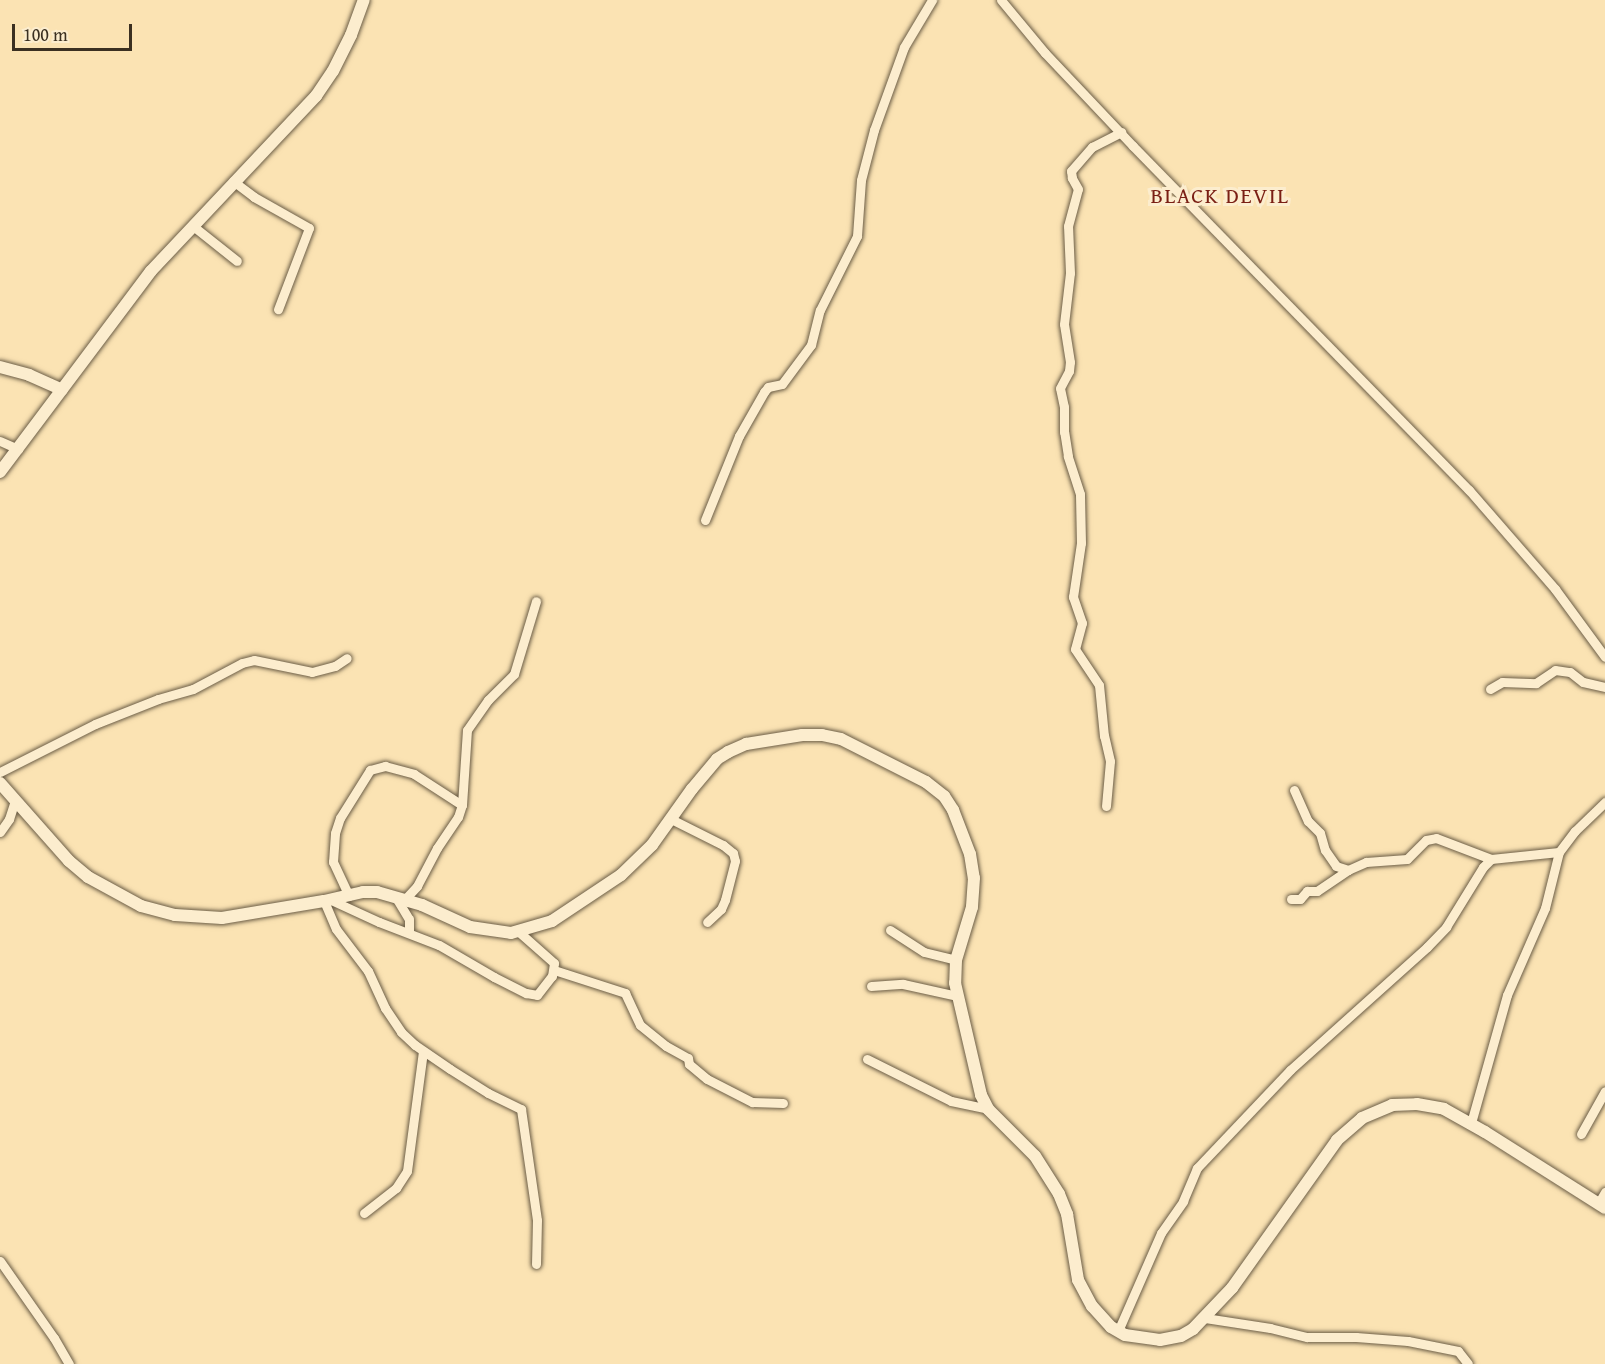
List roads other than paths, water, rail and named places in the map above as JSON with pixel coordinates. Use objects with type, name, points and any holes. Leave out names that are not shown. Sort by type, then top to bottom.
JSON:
[{"type":"main road","points":[[0,472],[145,279],[233,181],[316,96],[346,44],[364,0]]},
{"type":"main road","points":[[0,367],[29,375],[63,390]]},
{"type":"main road","points":[[0,783],[77,868],[102,886],[141,906],[175,915],[222,918],[370,892],[400,898],[482,930],[519,932],[563,915],[621,874],[652,845],[717,759],[736,748],[811,734],[831,736],[860,747],[935,788],[953,810],[970,854],[974,878],[972,907],[956,960],[957,996],[981,1095],[988,1109],[1035,1156],[1059,1194],[1066,1214],[1078,1280],[1101,1318],[1118,1331],[1138,1338],[1167,1340],[1187,1333],[1205,1318],[1232,1288],[1336,1140],[1362,1118],[1392,1105],[1417,1104],[1444,1109],[1471,1123],[1602,1206]]},
{"type":"street","points":[[705,520],[739,436],[764,392],[768,387],[782,384],[811,345],[820,310],[857,236],[861,180],[874,130],[904,47],[932,0]]},
{"type":"street","points":[[1001,0],[1045,53],[1469,490],[1555,589],[1605,657]]},
{"type":"street","points":[[1106,806],[1110,761],[1104,736],[1099,685],[1075,649],[1082,623],[1073,597],[1081,543],[1080,494],[1068,456],[1064,432],[1065,407],[1060,388],[1069,371],[1070,362],[1064,324],[1070,273],[1068,226],[1078,189],[1071,171],[1092,147],[1121,132]]},
{"type":"street","points":[[233,181],[254,197],[309,228],[278,309]]},
{"type":"street","points":[[193,226],[237,261]]},
{"type":"street","points":[[0,441],[18,449]]},
{"type":"street","points":[[409,933],[409,919],[400,898],[425,873],[437,848],[458,817],[462,805],[467,730],[488,700],[514,674],[536,601]]},
{"type":"street","points":[[0,772],[95,724],[158,699],[193,689],[249,661],[312,672],[335,666],[347,658]]},
{"type":"street","points":[[1490,689],[1502,682],[1536,683],[1555,670],[1570,672],[1583,681],[1605,687]]},
{"type":"street","points":[[349,896],[333,862],[335,833],[340,818],[370,770],[385,766],[414,774],[462,805]]},
{"type":"street","points":[[1294,790],[1308,821],[1320,833],[1325,850],[1336,866],[1348,870]]},
{"type":"street","points":[[0,832],[9,819],[15,801]]},
{"type":"street","points":[[1471,1123],[1507,995],[1545,908],[1559,852],[1575,831],[1605,802]]},
{"type":"street","points":[[670,819],[723,845],[733,853],[735,861],[725,900],[721,909],[707,922]]},
{"type":"street","points":[[1292,898],[1300,899],[1307,891],[1317,891],[1348,870],[1366,862],[1407,859],[1425,840],[1436,838],[1491,859],[1559,852]]},
{"type":"street","points":[[1118,1331],[1161,1233],[1183,1201],[1197,1168],[1290,1070],[1427,947],[1446,927],[1483,867],[1491,859]]},
{"type":"street","points":[[328,901],[439,945],[529,994],[541,992],[554,970],[553,961],[519,932]]},
{"type":"street","points":[[328,901],[336,929],[368,971],[395,1024],[423,1051],[488,1093],[518,1105],[521,1109],[537,1221],[536,1264]]},
{"type":"street","points":[[890,930],[924,952],[956,960]]},
{"type":"street","points":[[554,970],[625,993],[640,1025],[666,1046],[688,1058],[689,1064],[707,1078],[752,1102],[783,1103]]},
{"type":"street","points":[[871,986],[903,984],[957,996]]},
{"type":"street","points":[[364,1214],[396,1188],[407,1171],[423,1051]]},
{"type":"street","points":[[867,1059],[951,1101],[988,1109]]},
{"type":"street","points":[[1581,1134],[1605,1091]]},
{"type":"street","points":[[1602,1206],[1605,1192]]},
{"type":"street","points":[[0,1262],[54,1338],[69,1364]]},
{"type":"street","points":[[1205,1318],[1270,1328],[1307,1337],[1356,1337],[1408,1341],[1458,1351],[1468,1364]]},
{"type":"district","name":"BLACK DEVIL","points":[[1220,196]]}]
